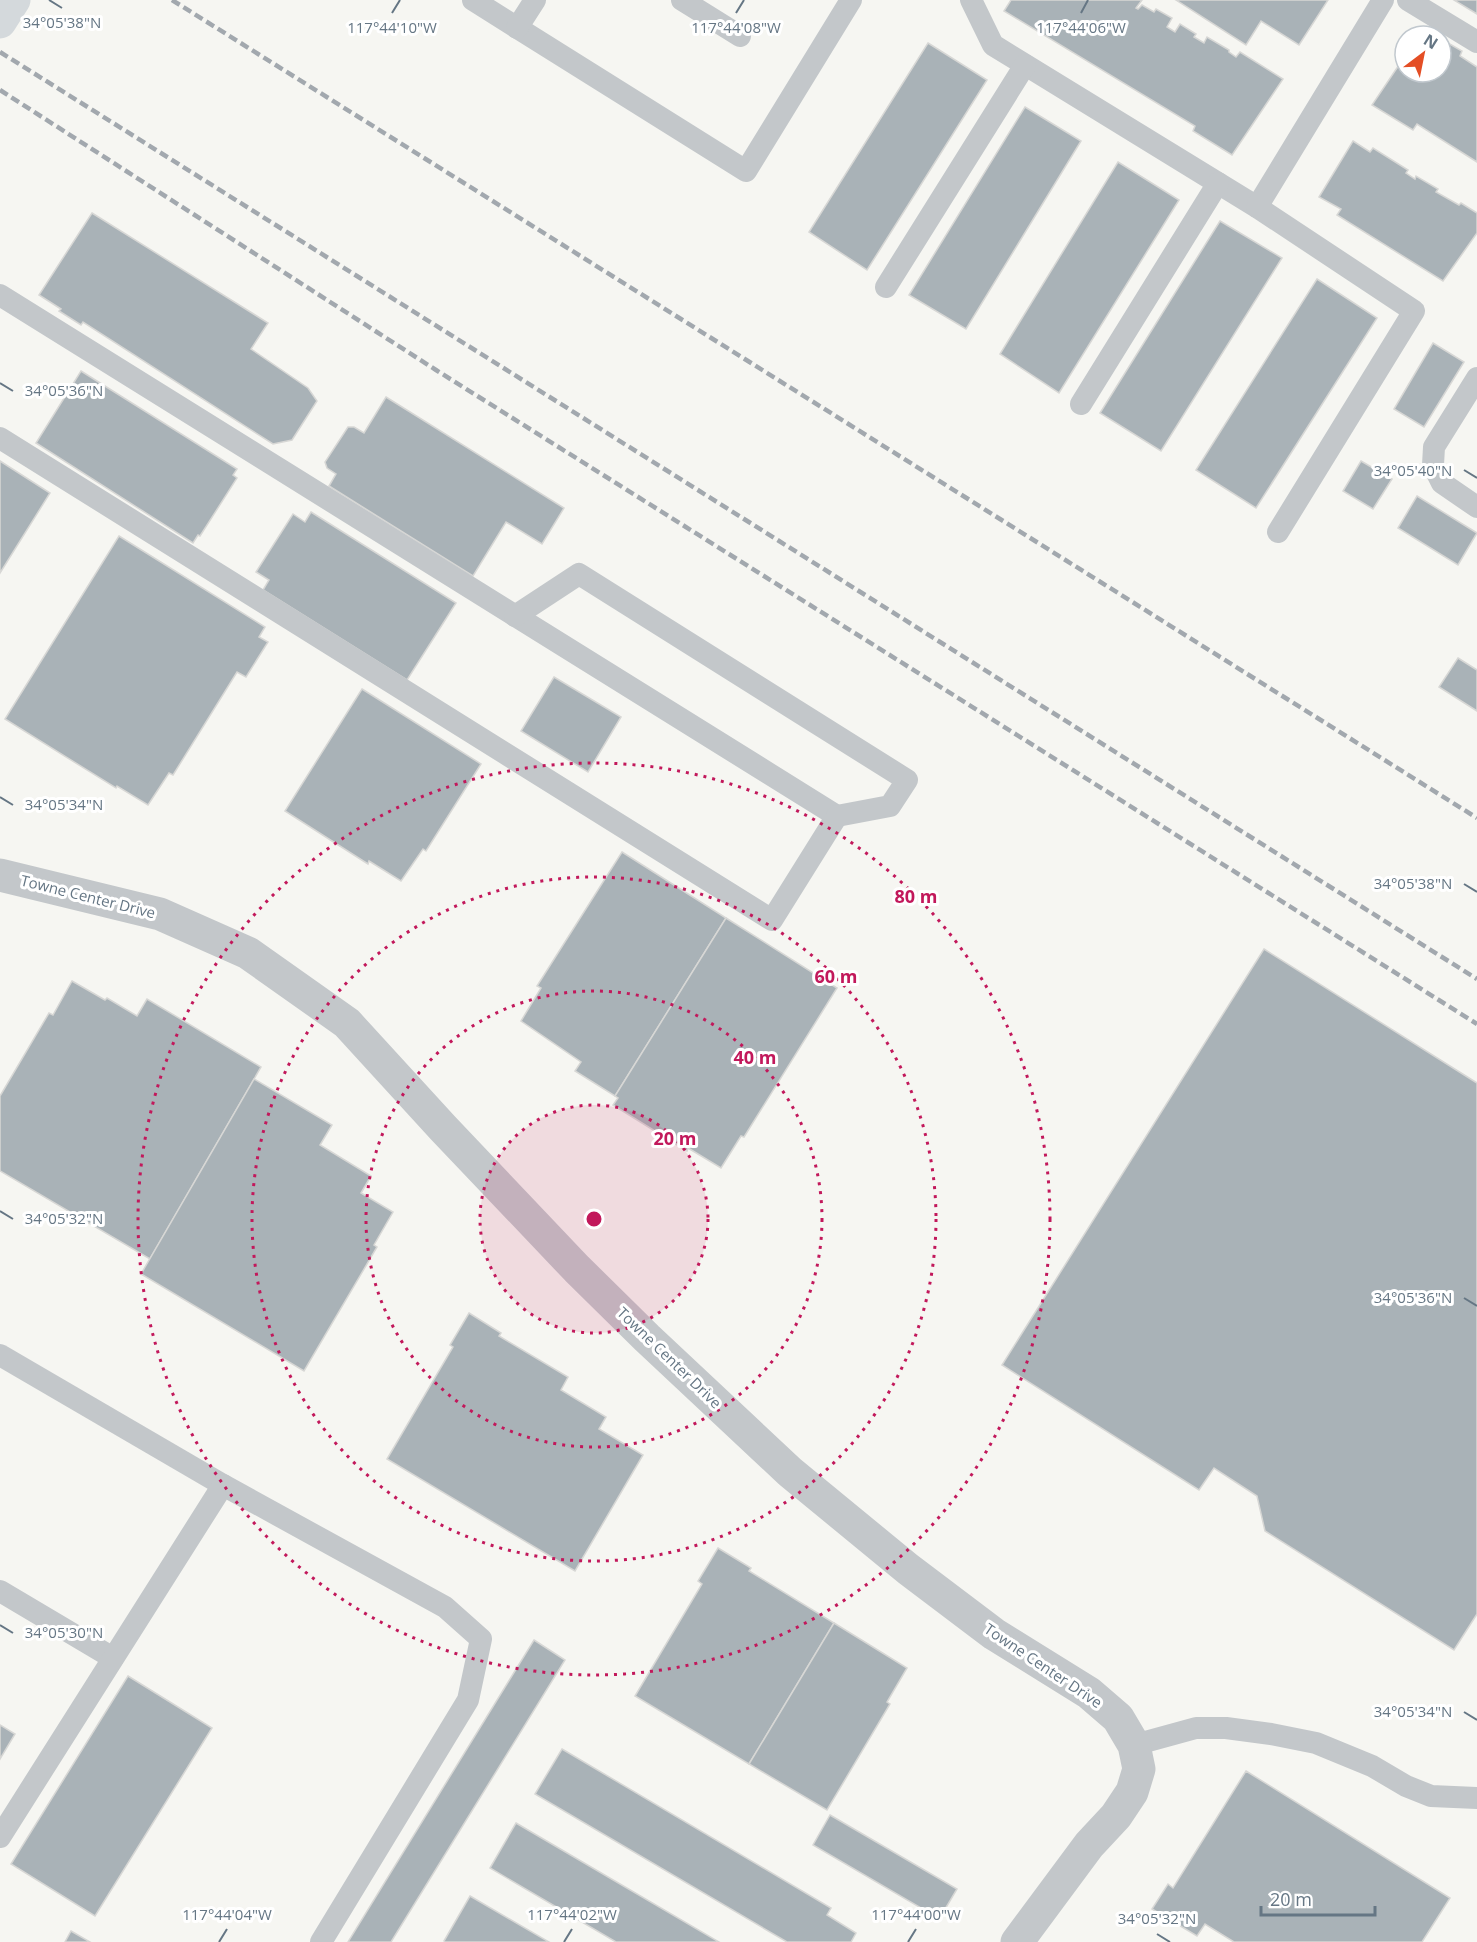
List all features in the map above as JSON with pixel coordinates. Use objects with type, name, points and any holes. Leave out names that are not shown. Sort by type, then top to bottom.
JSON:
[{"type":"main road","points":[[0,22],[14,0]]},
{"type":"street","name":"Towne Center Drive","points":[[0,875],[147,910],[169,919],[248,953],[347,1023],[577,1269],[720,1408],[790,1472],[908,1569],[994,1634],[1089,1693],[1118,1718],[1134,1745],[1139,1769],[1132,1792],[1116,1816],[1089,1845],[1017,1942]]},
{"type":"lane","points":[[472,0],[746,171],[851,0]]},
{"type":"lane","points":[[517,28],[535,0]]},
{"type":"lane","points":[[681,0],[740,36]]},
{"type":"lane","points":[[971,0],[993,45],[1257,207],[1414,311],[1278,532]]},
{"type":"lane","points":[[1257,207],[1383,0]]},
{"type":"lane","points":[[1408,0],[1477,42]]},
{"type":"lane","points":[[886,287],[1025,65]]},
{"type":"lane","points":[[1080,405],[1218,183]]},
{"type":"lane","points":[[0,295],[515,616],[837,816],[890,806],[907,780],[579,574],[515,616]]},
{"type":"lane","points":[[1477,378],[1434,447],[1432,465],[1442,483],[1477,507]]},
{"type":"lane","points":[[0,438],[772,920],[837,816]]},
{"type":"lane","points":[[0,1355],[223,1485],[445,1607],[481,1639],[468,1700],[321,1942]]},
{"type":"lane","points":[[0,1837],[223,1485]]},
{"type":"lane","points":[[0,1591],[113,1658]]},
{"type":"lane","points":[[1134,1745],[1196,1728],[1226,1728],[1271,1734],[1316,1743],[1372,1766],[1406,1786],[1431,1796],[1477,1798]]},
{"type":"building","points":[[1011,0],[1142,0],[1136,8],[1142,5],[1154,12],[1156,9],[1172,18],[1167,27],[1175,32],[1180,24],[1196,34],[1194,37],[1204,43],[1207,37],[1236,57],[1240,52],[1283,79],[1232,155],[1193,131],[1195,126],[1004,11]]},
{"type":"building","points":[[1176,0],[1328,0],[1299,45],[1261,21],[1246,45]]},
{"type":"building","points":[[1454,0],[1477,0],[1477,14]]},
{"type":"building","points":[[928,43],[987,80],[867,270],[809,232]]},
{"type":"building","points":[[1453,46],[1462,51],[1460,56],[1477,67],[1477,162],[1417,124],[1413,130],[1372,105],[1393,74],[1393,84],[1453,84]]},
{"type":"building","points":[[1025,107],[1081,141],[966,329],[909,295]]},
{"type":"building","points":[[1353,141],[1370,152],[1373,148],[1408,170],[1406,173],[1415,179],[1416,176],[1438,189],[1436,192],[1477,213],[1477,233],[1443,281],[1337,215],[1341,209],[1319,197]]},
{"type":"building","points":[[1118,162],[1179,200],[1059,393],[1000,354]]},
{"type":"building","points":[[92,213],[268,323],[251,349],[308,388],[317,401],[292,440],[273,444],[83,322],[81,325],[59,311],[61,309],[39,295]]},
{"type":"building","points":[[1220,221],[1282,258],[1161,451],[1100,413]]},
{"type":"building","points":[[1317,279],[1377,318],[1256,508],[1196,470]]},
{"type":"building","points":[[1433,343],[1464,362],[1424,427],[1394,409]]},
{"type":"building","points":[[81,371],[237,469],[233,475],[237,478],[200,536],[198,535],[193,543],[36,443]]},
{"type":"building","points":[[386,397],[564,508],[542,544],[506,522],[473,576],[329,486],[336,474],[327,468],[325,462],[348,427],[354,427],[364,433]]},
{"type":"building","points":[[0,461],[50,493],[0,573]]},
{"type":"building","points":[[1361,461],[1392,479],[1373,509],[1343,491]]},
{"type":"building","points":[[1417,496],[1477,533],[1458,565],[1398,528]]},
{"type":"building","points":[[311,512],[456,603],[407,680],[263,590],[269,580],[256,572],[293,514],[305,522]]},
{"type":"building","points":[[119,536],[265,627],[259,637],[268,642],[246,677],[237,672],[173,775],[169,773],[148,805],[117,786],[116,788],[5,719]]},
{"type":"building","points":[[1458,658],[1477,670],[1477,711],[1439,687]]},
{"type":"building","points":[[554,677],[621,717],[588,772],[521,731]]},
{"type":"building","points":[[362,689],[481,764],[426,851],[423,849],[401,881],[369,861],[368,864],[285,811]]},
{"type":"building","points":[[622,852],[726,918],[615,1096],[575,1071],[581,1062],[521,1021],[541,988],[537,986]]},
{"type":"building","points":[[726,918],[837,988],[744,1137],[741,1136],[721,1168],[688,1148],[687,1151],[613,1105],[618,1098],[615,1096]]},
{"type":"building","points":[[1264,949],[1477,1083],[1477,1614],[1454,1650],[1265,1531],[1257,1496],[1214,1468],[1199,1490],[1002,1365]]},
{"type":"building","points":[[72,981],[137,1016],[147,999],[261,1067],[150,1259],[0,1171],[0,1096],[49,1013],[53,1015]]},
{"type":"building","points":[[254,1079],[332,1125],[320,1145],[371,1176],[361,1193],[393,1212],[374,1245],[377,1247],[304,1371],[141,1274]]},
{"type":"building","points":[[469,1313],[501,1333],[499,1336],[568,1377],[561,1390],[606,1417],[599,1429],[643,1455],[575,1571],[387,1459],[453,1347],[450,1345]]},
{"type":"building","points":[[718,1548],[751,1568],[749,1571],[834,1623],[749,1764],[635,1696],[702,1584],[698,1581]]},
{"type":"building","points":[[834,1623],[907,1668],[887,1702],[890,1704],[827,1810],[749,1764]]},
{"type":"building","points":[[534,1640],[565,1660],[391,1942],[348,1942]]},
{"type":"building","points":[[128,1676],[212,1728],[95,1916],[11,1864]]},
{"type":"building","points":[[0,1725],[15,1734],[0,1759]]},
{"type":"building","points":[[562,1749],[831,1908],[827,1915],[856,1933],[851,1942],[787,1942],[535,1794]]},
{"type":"building","points":[[1246,1771],[1450,1898],[1422,1942],[1234,1942],[1205,1924],[1197,1936],[1152,1909],[1168,1884],[1173,1888]]},
{"type":"building","points":[[830,1815],[957,1889],[941,1916],[939,1915],[938,1918],[813,1845]]},
{"type":"building","points":[[516,1823],[719,1942],[616,1942],[490,1868]]},
{"type":"building","points":[[470,1896],[549,1942],[445,1942]]},
{"type":"building","points":[[71,1931],[90,1942],[65,1942]]},
{"type":"railway","points":[[172,0],[1477,818]]},
{"type":"railway","points":[[0,52],[1477,979]]},
{"type":"railway","points":[[0,90],[436,370],[1477,1024]]}]
